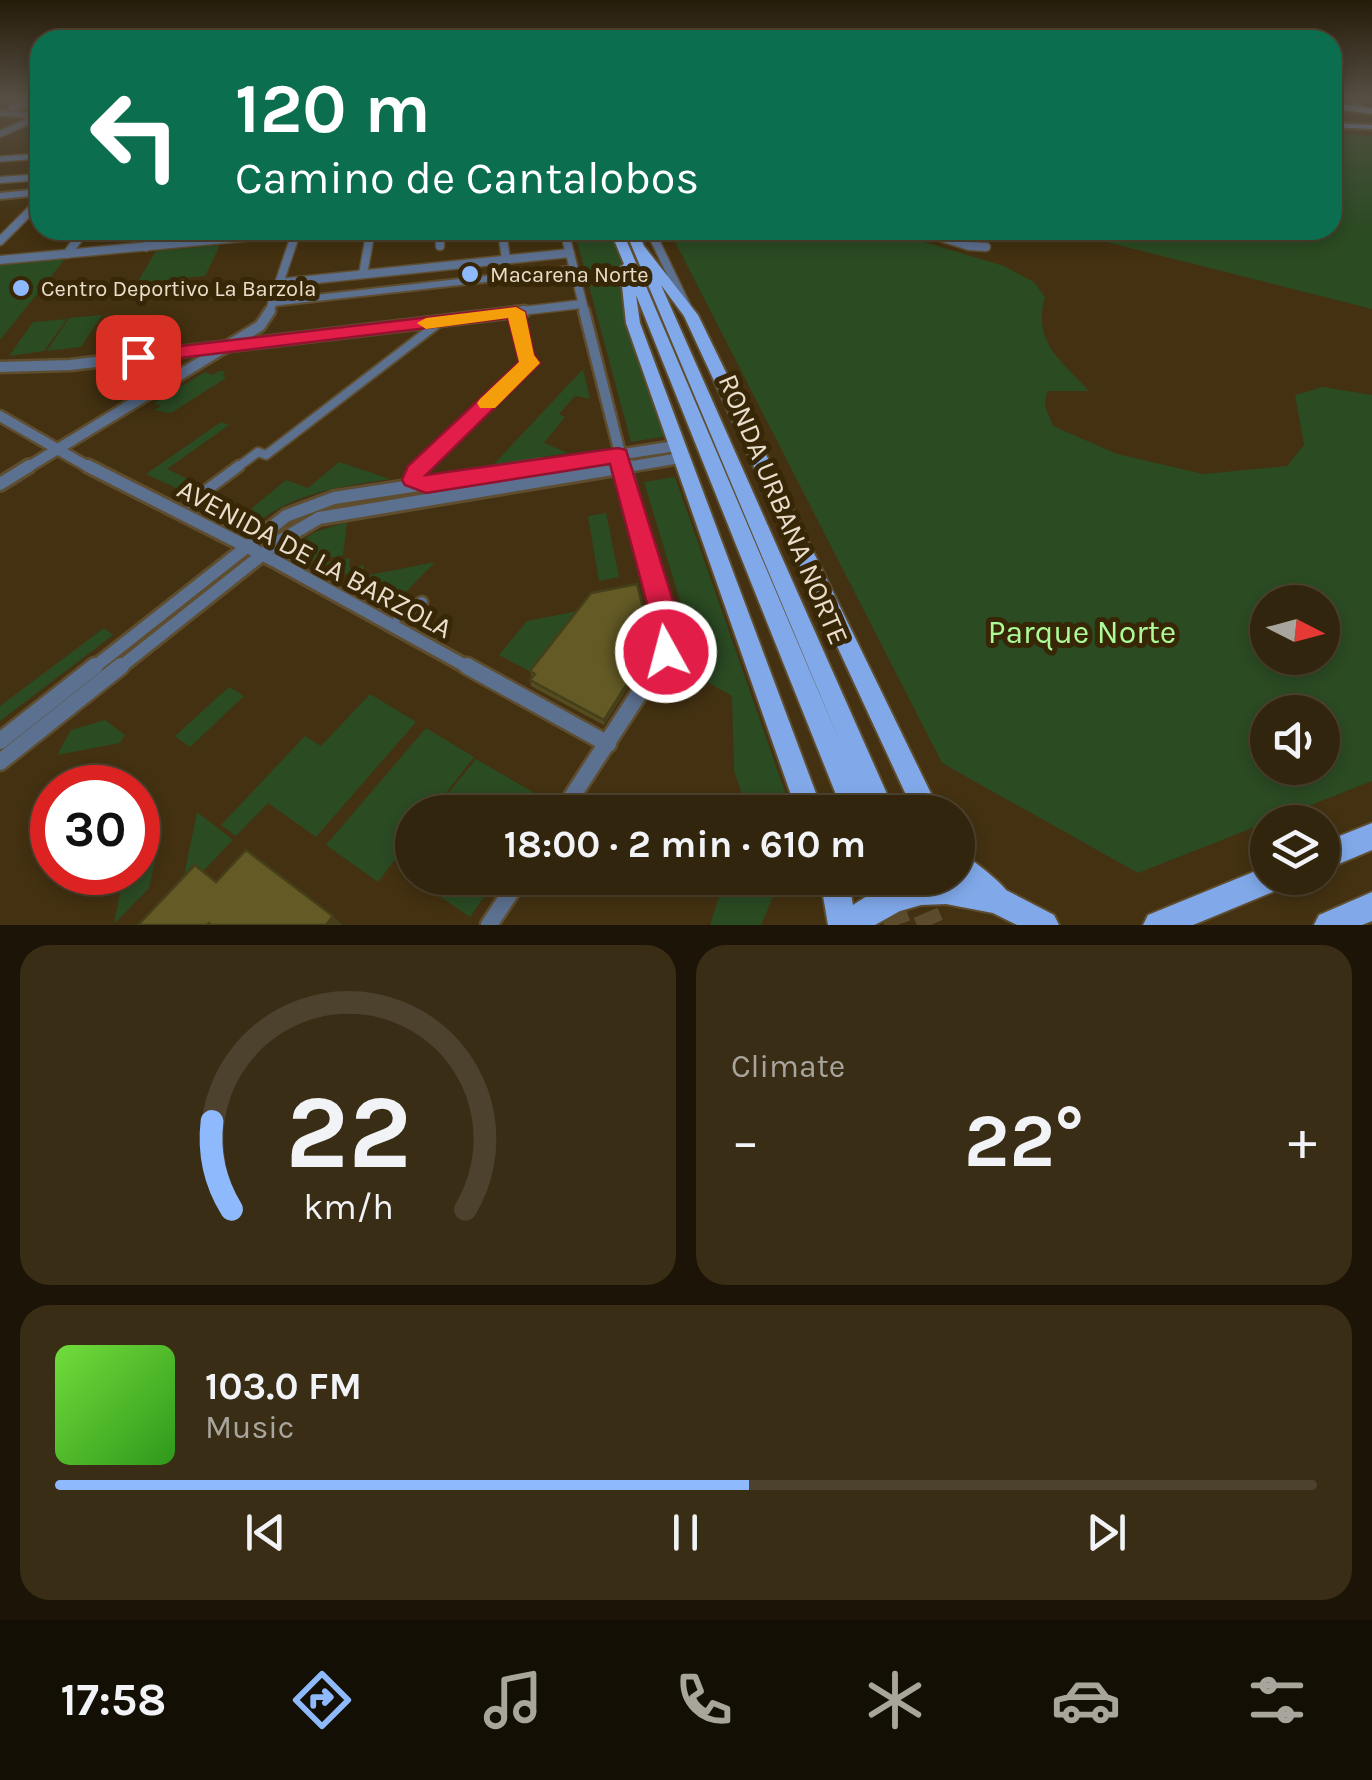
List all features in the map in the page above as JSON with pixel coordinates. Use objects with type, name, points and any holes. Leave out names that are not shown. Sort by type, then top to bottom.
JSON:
[{"type":"main road","points":[[635,240],[633,323],[804,795]]},
{"type":"main road","points":[[636,240],[691,315],[919,795]]},
{"type":"main road","name":"RONDA URBANA NORTE","points":[[636,240],[849,795]]},
{"type":"main road","name":"RONDA URBANA NORTE","points":[[636,240],[875,795]]},
{"type":"main road","points":[[1340,849],[1372,836]]},
{"type":"main road","points":[[975,881],[1038,921]]},
{"type":"main road","points":[[1158,925],[1250,887]]},
{"type":"main road","points":[[838,895],[846,925],[888,899],[932,889],[983,896],[1038,921]]},
{"type":"main road","points":[[1329,925],[1372,906]]},
{"type":"street","points":[[0,159],[30,157]]},
{"type":"street","points":[[0,178],[30,174]]},
{"type":"street","points":[[0,196],[30,193]]},
{"type":"street","points":[[0,241],[30,211]]},
{"type":"street","points":[[0,226],[16,225]]},
{"type":"street","points":[[67,254],[78,240]]},
{"type":"street","points":[[146,246],[150,240]]},
{"type":"street","points":[[0,260],[187,240]]},
{"type":"street","points":[[0,484],[260,326],[294,240]]},
{"type":"street","points":[[363,274],[369,240]]},
{"type":"street","points":[[440,240],[440,246]]},
{"type":"street","points":[[503,240],[506,260]]},
{"type":"street","points":[[567,240],[668,641],[666,652],[574,795]]},
{"type":"street","points":[[958,240],[986,247]]},
{"type":"street","points":[[279,283],[570,253]]},
{"type":"street","points":[[272,303],[574,270]]},
{"type":"street","points":[[0,367],[70,365],[582,304]]},
{"type":"street","points":[[426,484],[413,480],[416,471],[530,363],[524,356],[516,312]]},
{"type":"street","points":[[189,504],[258,452],[266,456],[440,322]]},
{"type":"street","name":"AVENIDA DE LA BARZOLA","points":[[0,416],[608,744]]},
{"type":"street","points":[[0,762],[298,528],[342,512],[678,452]]},
{"type":"street","points":[[0,741],[286,516],[334,498],[621,462]]},
{"type":"street","points":[[398,617],[422,602]]},
{"type":"street","points":[[489,925],[509,895]]},
{"type":"green space","points":[[1342,140],[1372,140],[1372,309],[1099,240],[1342,240]]},
{"type":"green space","points":[[577,240],[613,240],[621,262],[667,436],[631,442]]},
{"type":"green space","name":"Parque Norte","points":[[674,240],[917,240],[1004,266],[1034,282],[1045,297],[1042,327],[1046,339],[1059,360],[1089,391],[1047,391],[1045,406],[1053,426],[1117,454],[1203,474],[1287,466],[1304,445],[1295,395],[1323,387],[1372,395],[1372,781],[1311,805],[1250,805],[1250,829],[1138,873],[942,763]]},
{"type":"green space","points":[[220,245],[205,276],[137,283],[156,251]]},
{"type":"green space","name":"Centro Deportivo La Barzola","points":[[65,259],[0,340],[0,265]]},
{"type":"green space","points":[[102,315],[81,347],[47,351],[69,318]]},
{"type":"green space","points":[[67,319],[44,351],[9,356],[33,322]]},
{"type":"green space","points":[[583,369],[590,399],[575,396],[559,414],[565,417],[544,443],[568,453],[494,464]]},
{"type":"green space","points":[[225,371],[226,378],[171,413],[154,410],[161,406],[154,403],[205,372],[213,375]]},
{"type":"green space","points":[[221,422],[229,425],[167,469],[190,480],[178,489],[146,474]]},
{"type":"green space","points":[[339,462],[390,479],[304,497],[258,522],[252,508],[286,480],[308,488]]},
{"type":"green space","points":[[675,477],[786,795],[742,795],[734,771],[732,696],[704,680],[644,482]]},
{"type":"green space","points":[[606,513],[619,577],[599,581],[588,516]]},
{"type":"green space","points":[[347,522],[343,555],[314,561],[292,547],[315,532]]},
{"type":"green space","points":[[350,558],[349,568],[364,565],[364,576],[435,562],[399,599],[323,563]]},
{"type":"green space","points":[[583,610],[533,673],[499,655],[527,621]]},
{"type":"green space","points":[[104,628],[113,635],[0,721],[0,706]]},
{"type":"green space","points":[[229,687],[244,696],[190,747],[175,736]]},
{"type":"green space","points":[[370,694],[416,722],[316,837],[268,803],[236,836],[221,825],[305,736],[321,746]]},
{"type":"green space","points":[[105,720],[125,735],[120,743],[57,755],[71,730]]},
{"type":"green space","points":[[426,728],[474,757],[444,795],[395,795],[395,860],[378,882],[326,845]]},
{"type":"green space","points":[[476,759],[538,795],[447,795]]},
{"type":"green space","points":[[197,812],[233,840],[180,895]]},
{"type":"green space","points":[[120,895],[142,895],[114,924]]},
{"type":"green space","points":[[438,895],[485,895],[470,917]]},
{"type":"green space","points":[[720,895],[774,895],[761,925],[710,925]]},
{"type":"building","points":[[637,584],[652,644],[604,720],[530,680],[535,674],[530,671],[591,593]]},
{"type":"building","points":[[246,850],[333,916],[326,925],[138,925],[195,865],[216,882]]},
{"type":"tunnel","points":[[887,895],[898,925]]},
{"type":"tunnel","points":[[918,895],[931,925]]},
{"type":"slow traffic","points":[[426,323],[516,312],[524,356],[530,363],[488,403]]},
{"type":"place","name":"Macarena Norte","points":[[470,274]]},
{"type":"place","name":"Centro Deportivo La Barzola","points":[[21,288]]},
{"type":"route","points":[[138,357],[516,312],[524,356],[530,363],[416,471],[413,480],[426,484],[618,455],[668,630],[666,652]]}]
